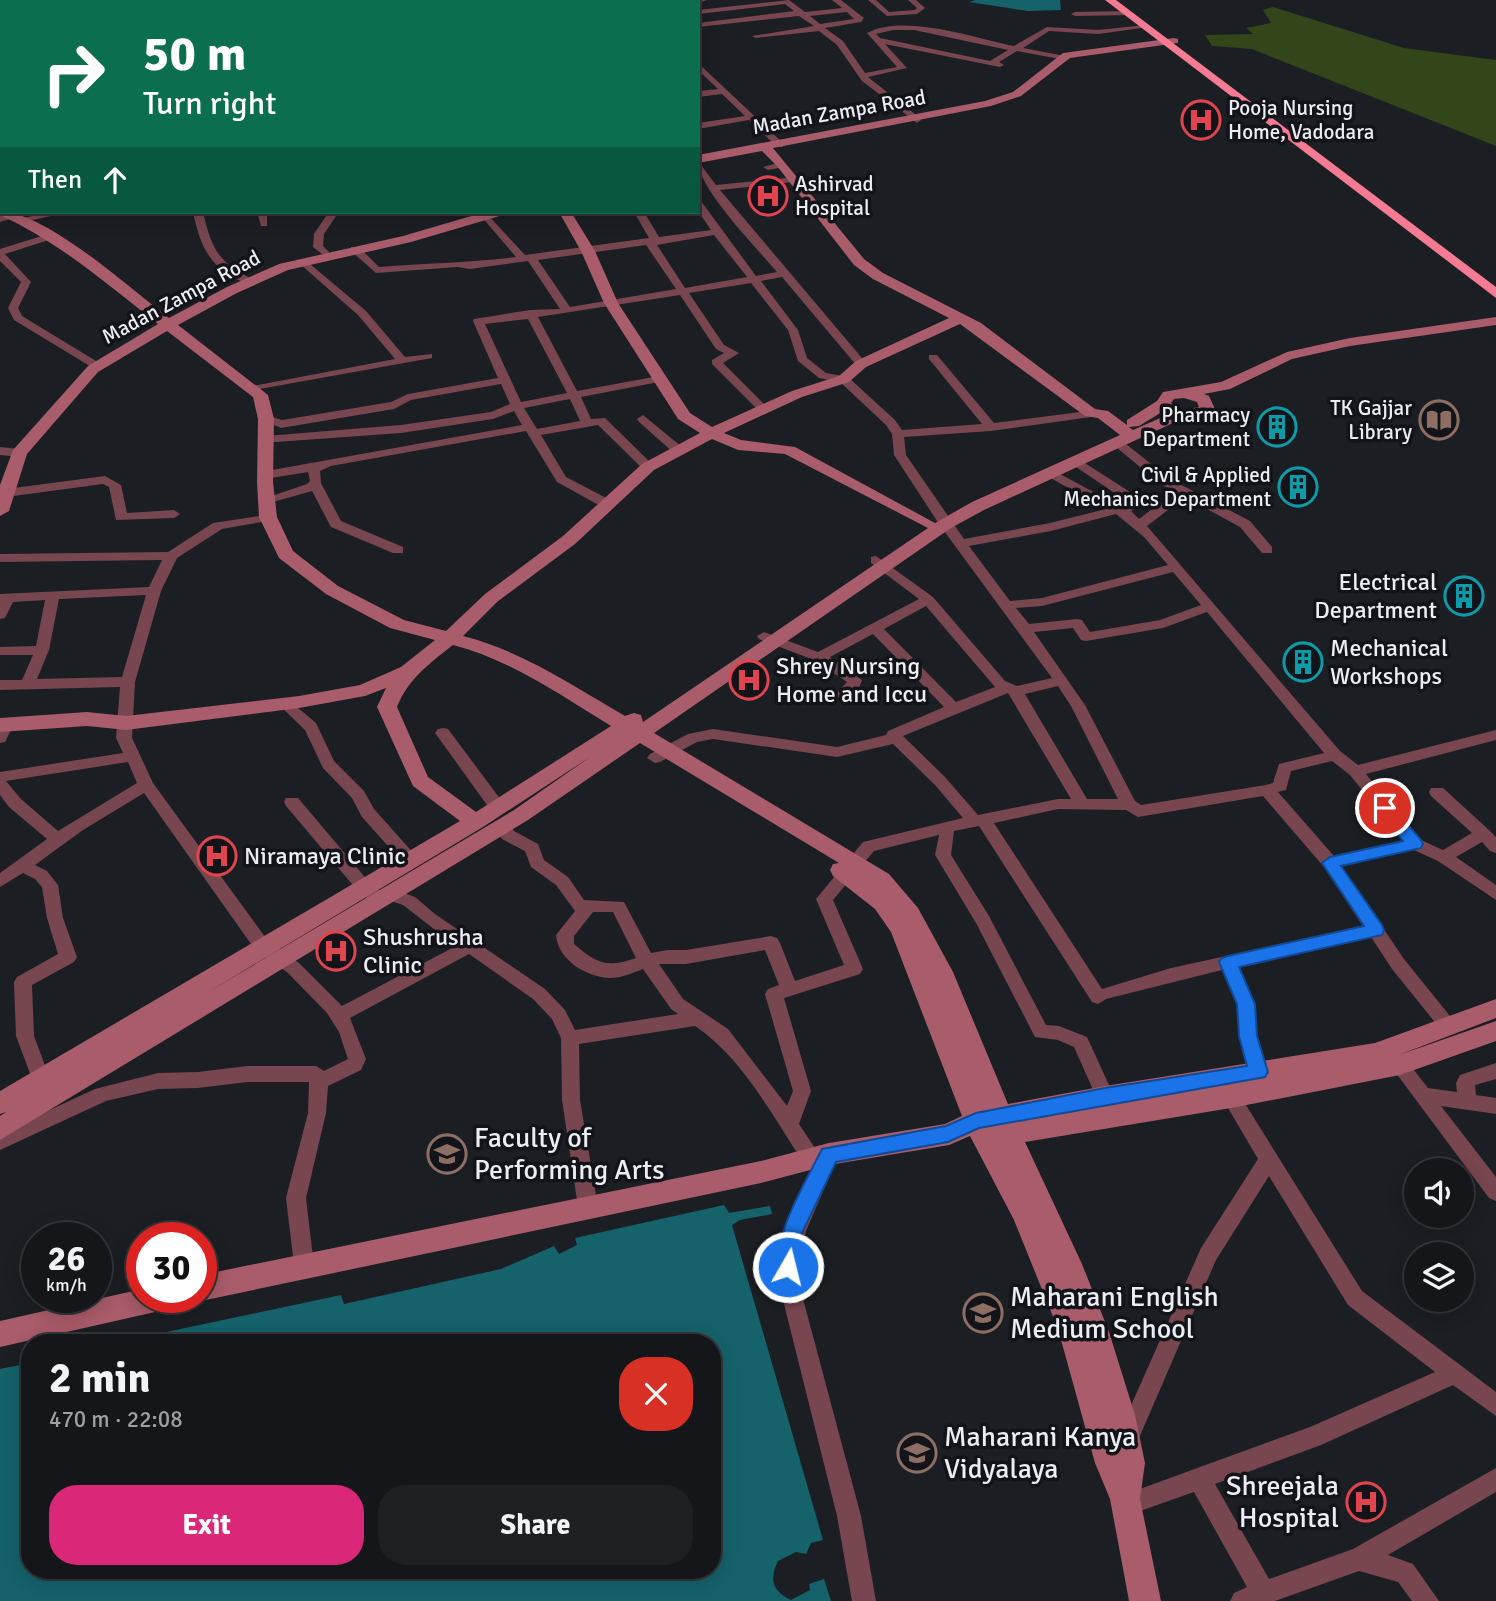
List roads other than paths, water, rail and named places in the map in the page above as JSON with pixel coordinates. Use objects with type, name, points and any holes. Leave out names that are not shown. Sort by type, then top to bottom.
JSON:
[{"type":"highway","points":[[1110,0],[1496,284]]},
{"type":"highway","points":[[1119,0],[1496,294]]},
{"type":"street","points":[[836,0],[878,35],[903,68],[863,76]]},
{"type":"street","points":[[872,0],[887,14],[917,12],[921,8],[912,0]]},
{"type":"street","points":[[700,12],[785,1],[840,43],[863,76],[916,120]]},
{"type":"street","points":[[700,25],[713,27],[738,21],[848,10]]},
{"type":"street","points":[[1075,14],[1126,13]]},
{"type":"street","points":[[738,21],[753,33],[861,20]]},
{"type":"street","points":[[992,63],[1047,29],[1098,32],[1144,27]]},
{"type":"street","points":[[878,35],[914,28],[1059,57]]},
{"type":"street","points":[[878,35],[1003,66]]},
{"type":"street","name":"Madan Zampa Road","points":[[700,159],[916,120],[987,104],[1017,94],[1059,57],[1167,40]]},
{"type":"street","points":[[700,67],[780,145]]},
{"type":"street","points":[[700,94],[723,91]]},
{"type":"street","points":[[700,126],[752,117]]},
{"type":"street","points":[[765,148],[775,166],[793,179],[859,262],[878,276],[961,318],[1006,348],[1091,413]]},
{"type":"street","points":[[700,167],[861,364]]},
{"type":"street","points":[[715,188],[793,179]]},
{"type":"street","points":[[700,206],[793,330],[802,359],[823,376],[844,379],[891,423],[898,433],[900,455],[937,521],[960,544],[1008,606],[1078,705],[1129,805],[1138,811],[1267,790],[1280,786],[1284,768],[1289,765],[1335,755]]},
{"type":"street","points":[[6,215],[25,214]]},
{"type":"street","points":[[198,214],[204,243],[218,265],[250,282]]},
{"type":"street","points":[[262,214],[264,224]]},
{"type":"street","points":[[327,256],[318,247],[319,234],[330,214]]},
{"type":"street","points":[[492,214],[567,311]]},
{"type":"street","name":"Madan Zampa Road","points":[[0,511],[19,453],[97,366],[143,338],[284,267],[406,239],[492,214]]},
{"type":"street","points":[[566,214],[588,251],[611,303],[684,416],[711,433],[738,445],[789,450],[937,521],[1077,462],[1120,436],[1163,404],[1168,395],[1225,386],[1287,356],[1350,342],[1496,321]]},
{"type":"street","points":[[640,214],[656,241]]},
{"type":"street","points":[[6,215],[91,263],[260,395],[267,419],[267,508],[285,554],[331,590],[397,624],[483,647],[506,659],[523,675],[850,867],[881,880],[910,914],[941,972],[993,1128],[1096,1332],[1115,1443]]},
{"type":"street","points":[[355,249],[376,270],[457,264],[470,266],[717,232]]},
{"type":"street","points":[[48,237],[0,253],[26,282],[13,308],[18,318],[97,366]]},
{"type":"street","points":[[656,241],[651,244],[720,348],[733,353],[716,362],[763,409]]},
{"type":"street","points":[[304,262],[362,313],[403,361]]},
{"type":"street","points":[[609,505],[561,479],[517,406],[478,321],[530,313],[567,311],[785,274]]},
{"type":"street","points":[[530,313],[587,423]]},
{"type":"street","points":[[3,729],[87,719],[126,723],[285,704],[365,690],[408,671],[450,639],[491,598],[569,540],[648,467],[763,409],[797,394],[844,379],[861,364],[961,318]]},
{"type":"street","points":[[1179,393],[1192,394],[1207,402],[1298,366],[1335,355],[1496,330]]},
{"type":"street","points":[[253,389],[428,356]]},
{"type":"street","points":[[933,357],[991,427]]},
{"type":"street","points":[[266,440],[401,429],[493,415],[517,406],[659,379]]},
{"type":"street","points":[[267,419],[281,424],[394,405],[408,397],[505,380]]},
{"type":"street","points":[[0,1129],[45,1088],[262,946],[410,860],[504,817],[881,563],[966,499],[1120,436],[1167,420],[1204,412],[1208,406],[1207,402]]},
{"type":"street","points":[[1163,404],[1169,410],[1186,415]]},
{"type":"street","points":[[898,433],[991,427],[1091,413]]},
{"type":"street","points":[[1091,413],[1089,417],[1120,436],[1166,482],[1245,524],[1267,550]]},
{"type":"street","points":[[643,419],[678,450]]},
{"type":"street","points":[[265,475],[531,430],[601,421],[648,467]]},
{"type":"street","points":[[0,451],[19,453]]},
{"type":"street","points":[[960,544],[1121,512],[1137,502],[1077,462]]},
{"type":"street","points":[[319,466],[314,469],[315,484],[336,524],[398,550]]},
{"type":"street","points":[[1051,472],[1121,512],[1139,526],[1335,755],[1355,771],[1415,844],[1444,857],[1496,894]]},
{"type":"street","points":[[6,493],[105,480],[115,485],[121,517],[174,514]]},
{"type":"street","points":[[0,558],[171,556],[218,526],[267,508],[315,484]]},
{"type":"street","points":[[1139,526],[1183,492]]},
{"type":"street","points":[[171,556],[155,591],[128,682],[124,738],[146,785],[262,946],[284,959],[339,1016],[352,1040],[357,1059],[354,1065],[320,1081]]},
{"type":"street","points":[[881,563],[929,600],[1000,684],[1012,690],[1082,804]]},
{"type":"street","points":[[1008,606],[1042,602],[1175,567]]},
{"type":"street","points":[[0,615],[4,598],[155,591]]},
{"type":"street","points":[[27,685],[42,650],[53,596]]},
{"type":"street","points":[[819,657],[929,600]]},
{"type":"street","points":[[1025,629],[1077,623],[1086,637],[1163,624],[1208,607]]},
{"type":"street","points":[[875,628],[954,708]]},
{"type":"street","points":[[769,639],[819,657],[855,680],[854,685],[842,695]]},
{"type":"street","points":[[0,651],[42,650]]},
{"type":"street","points":[[408,671],[387,708],[420,780],[473,830]]},
{"type":"street","points":[[1061,681],[1012,690],[954,708],[893,735],[979,820],[1103,995],[1228,962],[1376,930]]},
{"type":"street","points":[[0,685],[128,682]]},
{"type":"street","points":[[329,696],[387,708]]},
{"type":"street","points":[[285,704],[312,727],[328,764],[358,795],[368,813],[410,860]]},
{"type":"street","points":[[443,733],[504,817],[508,835],[532,848],[537,863],[562,881],[579,906],[618,906],[647,962],[677,1004],[722,1034],[789,1125],[821,1157]]},
{"type":"street","points":[[661,754],[693,738],[713,734],[837,752],[895,738]]},
{"type":"street","points":[[1355,771],[1494,738]]},
{"type":"street","points":[[0,777],[134,756]]},
{"type":"street","points":[[0,784],[15,803],[58,839]]},
{"type":"street","points":[[0,881],[58,839],[146,785]]},
{"type":"street","points":[[1267,790],[1330,863],[1398,964],[1448,1026]]},
{"type":"street","points":[[1437,792],[1496,847]]},
{"type":"street","points":[[292,802],[363,886],[386,897],[409,901],[539,994],[559,1015],[570,1038],[571,1100],[587,1207]]},
{"type":"street","points":[[789,1125],[802,1091],[774,994],[854,970],[824,899],[869,846],[1058,804],[1129,805]]},
{"type":"street","points":[[945,828],[947,836],[943,855],[983,920],[1041,1032],[1059,1033],[1081,1042],[1105,1096]]},
{"type":"street","points":[[0,1104],[45,1088],[284,959],[426,870],[473,830]]},
{"type":"street","points":[[1444,857],[1483,834]]},
{"type":"street","points":[[1330,863],[1415,844]]},
{"type":"street","points":[[21,865],[41,875],[50,885],[55,918],[68,957],[23,982],[24,1036],[45,1088]]},
{"type":"street","points":[[589,906],[565,934],[566,947],[598,972],[615,971],[674,955],[686,957],[771,943],[789,988]]},
{"type":"street","points":[[339,1016],[470,946]]},
{"type":"street","points":[[1228,962],[1246,1004],[1248,1036],[1259,1072]]},
{"type":"street","points":[[1394,1057],[1448,1026],[1496,1008]]},
{"type":"street","points":[[570,1038],[698,1018]]},
{"type":"street","points":[[217,1284],[821,1157],[1394,1057],[1496,1031]]},
{"type":"street","points":[[993,1128],[1105,1096],[1225,1088],[1259,1072],[1376,1053],[1394,1057],[1496,1192]]},
{"type":"street","points":[[1467,1100],[1467,1080],[1496,1071]]},
{"type":"street","points":[[0,1142],[102,1094],[158,1081],[316,1074],[320,1081],[319,1104],[296,1194],[304,1265]]},
{"type":"street","points":[[1225,1088],[1355,1298],[1496,1405]]},
{"type":"street","points":[[1423,1095],[1496,1106]]},
{"type":"street","points":[[821,1157],[792,1233],[788,1254],[788,1280],[849,1516],[864,1601]]},
{"type":"street","points":[[1146,1601],[1125,1502],[1110,1463],[1115,1443],[1208,1254],[1269,1159]]},
{"type":"street","points":[[0,1334],[126,1306]]},
{"type":"street","points":[[1125,1502],[1199,1479],[1313,1437],[1454,1374]]},
{"type":"street","points":[[1199,1479],[1253,1597],[1359,1559],[1496,1479]]},
{"type":"street","points":[[1359,1559],[1405,1572],[1427,1601]]},
{"type":"water","points":[[1060,0],[1061,10],[1028,11],[969,2]]},
{"type":"water","points":[[724,1205],[729,1213],[770,1206],[772,1214],[740,1220],[732,1225],[823,1540],[811,1543],[806,1554],[796,1552],[778,1561],[773,1579],[780,1593],[791,1600],[810,1590],[809,1584],[824,1579],[831,1601],[0,1601],[0,1369],[21,1365],[21,1579],[721,1579],[721,1334],[157,1334],[341,1295],[344,1304],[501,1269],[554,1246],[559,1254],[577,1245],[575,1238]]},
{"type":"place","name":"Pooja Nursing Home, Vadodara","points":[[1201,120]]},
{"type":"place","name":"Ashirvad Hospital","points":[[768,196]]},
{"type":"place","name":"TK Gajjar Library","points":[[1439,420]]},
{"type":"place","name":"Pharmacy Department","points":[[1277,427]]},
{"type":"place","name":"Civil & Applied Mechanics Department","points":[[1298,487]]},
{"type":"place","name":"Electrical Department","points":[[1464,596]]},
{"type":"place","name":"Mechanical Workshops","points":[[1303,662]]},
{"type":"place","name":"Shrey Nursing Home and Iccu","points":[[749,680]]},
{"type":"place","name":"Niramaya Clinic","points":[[217,856]]},
{"type":"place","name":"Shushrusha Clinic","points":[[336,951]]},
{"type":"place","name":"Faculty of Performing Arts","points":[[447,1154]]},
{"type":"place","name":"Maharani English Medium School","points":[[983,1313]]},
{"type":"place","name":"Maharani Kanya Vidyalaya","points":[[917,1453]]},
{"type":"place","name":"Shreejala Hospital","points":[[1366,1502]]}]
